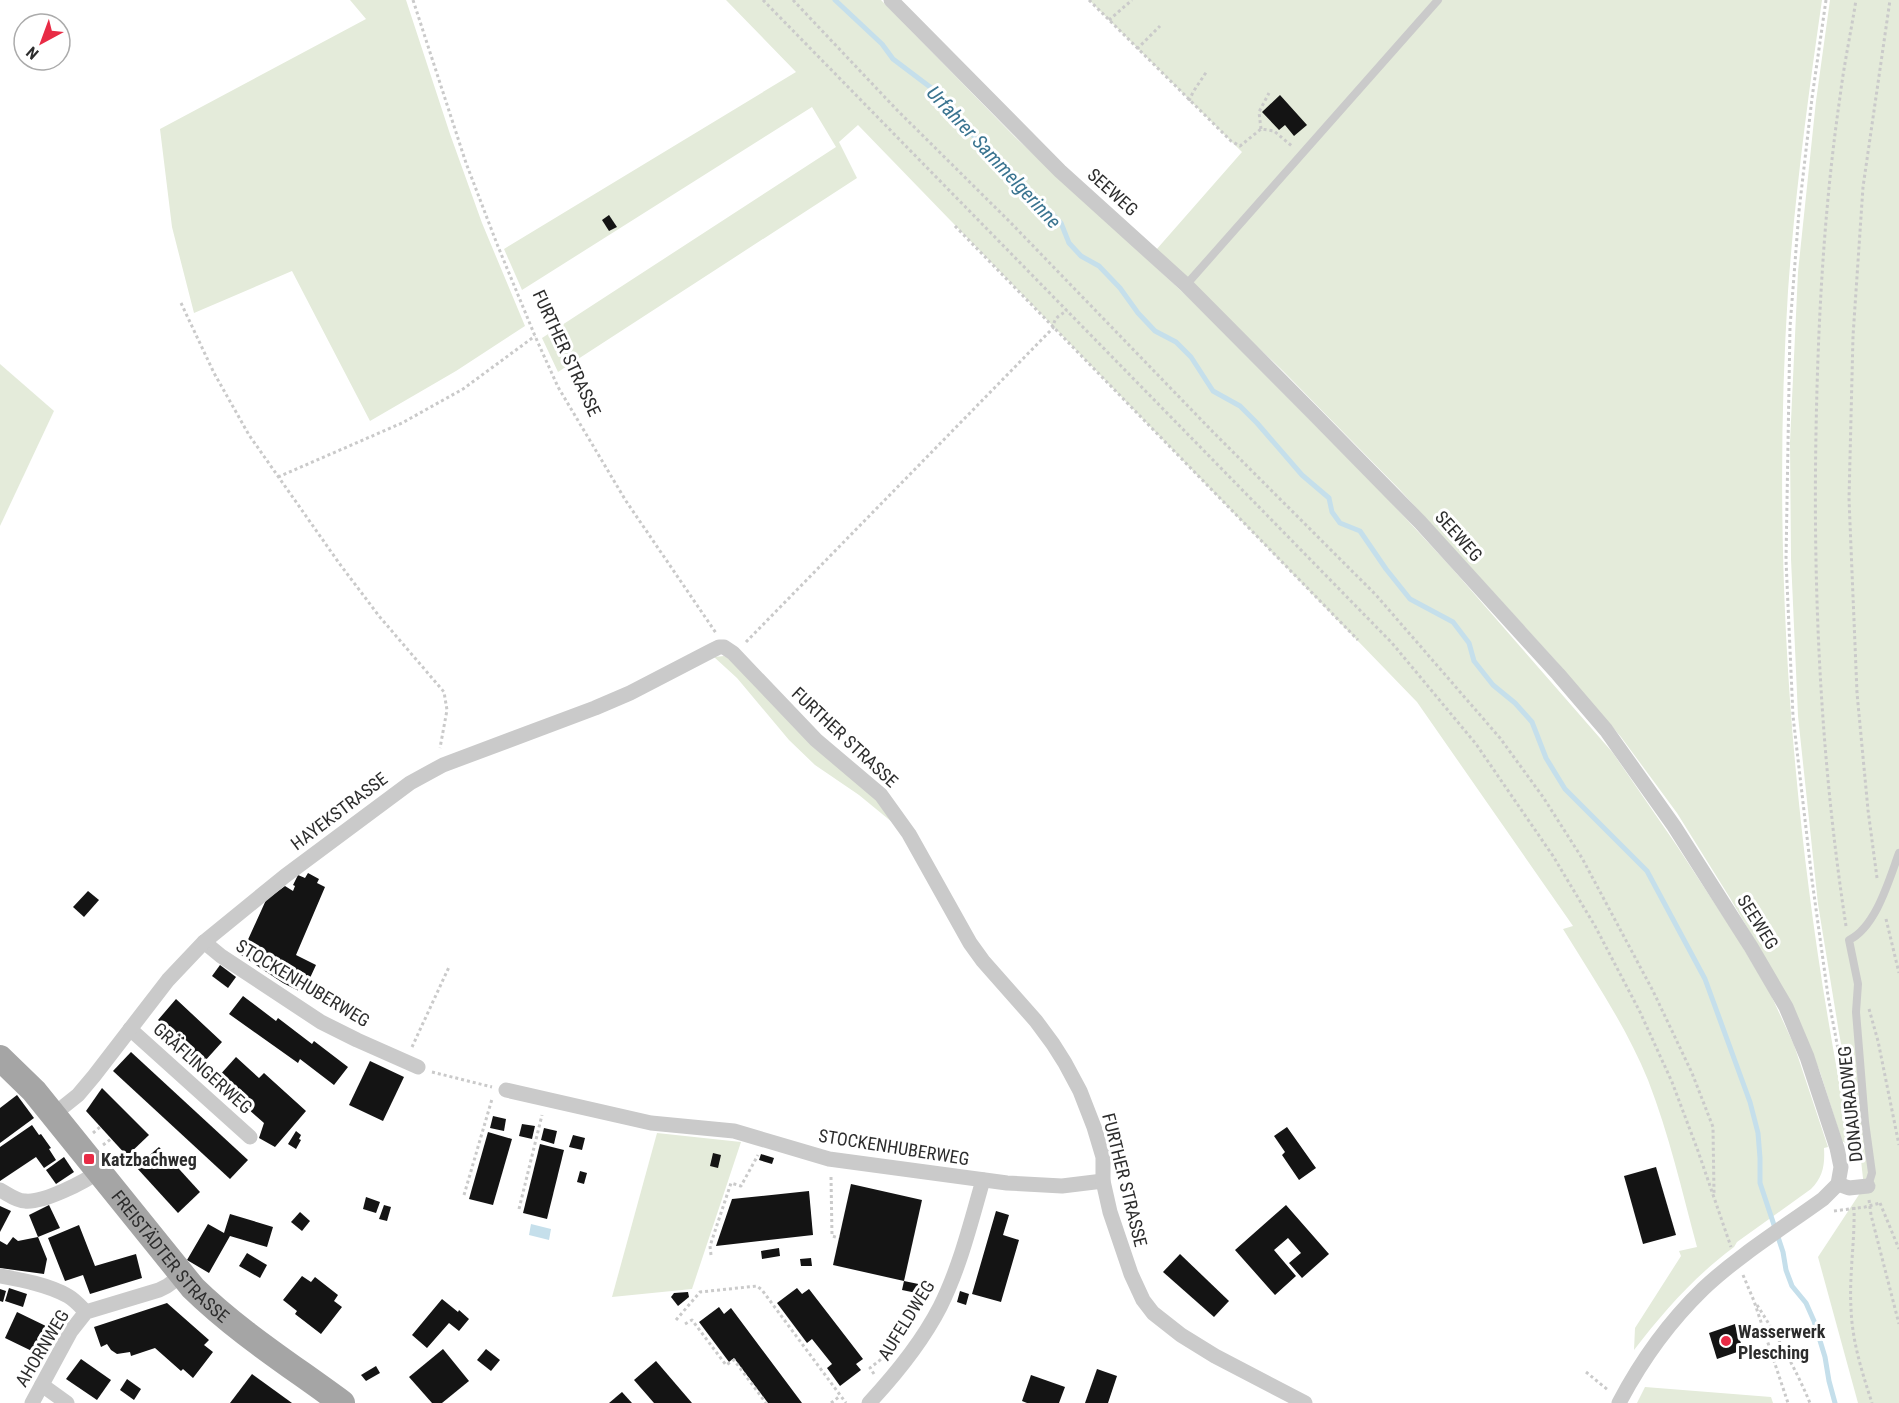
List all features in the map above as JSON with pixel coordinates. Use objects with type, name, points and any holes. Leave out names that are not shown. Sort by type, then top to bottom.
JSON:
[{"type":"main road","name":"FREISTÄDTER STRASSE","points":[[0,1058],[53,1114],[182,1275],[211,1306],[339,1402]]},
{"type":"street","name":"SEEWEG","points":[[891,0],[1060,171],[1186,285],[1420,522],[1566,683],[1624,754],[1713,886],[1786,1007],[1807,1057],[1837,1148],[1841,1173],[1838,1184]]},
{"type":"street","name":"HAYEKSTRASSE","points":[[53,1114],[78,1095],[168,980],[204,942],[336,837],[410,783],[442,765],[595,708],[663,677],[718,647],[728,650]]},
{"type":"street","name":"FURTHER STRASSE","points":[[728,650],[816,740],[876,791],[894,812],[970,943],[1036,1021],[1065,1063],[1080,1091],[1094,1126],[1102,1157],[1103,1181],[1110,1212],[1131,1275],[1143,1300],[1166,1325],[1215,1356],[1305,1403]]},
{"type":"street","name":"STOCKENHUBERWEG","points":[[204,942],[221,956],[321,1022],[411,1065]]},
{"type":"street","name":"GRÄFLINGERWEG","points":[[130,1029],[250,1137]]},
{"type":"street","name":"STOCKENHUBERWEG","points":[[501,1089],[651,1123],[734,1131],[829,1159],[983,1180],[1062,1186],[1103,1181]]},
{"type":"street","points":[[0,1190],[25,1201],[37,1200],[85,1181],[99,1171]]},
{"type":"street","name":"AUFELDWEG","points":[[869,1403],[900,1368],[939,1308],[950,1284],[983,1180]]},
{"type":"street","points":[[1620,1402],[1653,1347],[1703,1289],[1739,1259],[1822,1206],[1838,1184],[1861,1187]]},
{"type":"street","name":"AHORNWEG","points":[[32,1403],[71,1331],[86,1312],[159,1290],[182,1275]]},
{"type":"street","name":"AHORNWEG","points":[[0,1276],[25,1281],[58,1292],[69,1297],[86,1312]]},
{"type":"street","points":[[42,1385],[68,1403]]},
{"type":"lane","points":[[1186,285],[1438,0]]},
{"type":"lane","points":[[1849,940],[1866,924],[1881,899],[1899,853]]},
{"type":"lane","name":"DONAURADWEG","points":[[1849,940],[1858,984],[1856,1012],[1864,1113],[1872,1173],[1861,1187]]},
{"type":"path","name":"FURTHER STRASSE","points":[[413,0],[466,163],[535,336],[558,387],[626,501],[728,650]]},
{"type":"path","points":[[763,0],[1392,643],[1476,744],[1553,856],[1595,926],[1640,1012],[1672,1082],[1739,1259],[1788,1403]]},
{"type":"path","points":[[793,0],[897,110],[1376,595],[1500,738],[1543,797],[1582,858],[1653,991],[1692,1073],[1713,1127],[1714,1198]]},
{"type":"path","points":[[1089,0],[1231,141],[1240,146],[1261,129],[1274,131],[1302,155]]},
{"type":"path","points":[[1109,20],[1131,0]]},
{"type":"path","points":[[1826,0],[1804,166],[1790,327],[1786,560],[1794,716],[1812,880],[1826,984],[1852,1126]]},
{"type":"path","points":[[1849,940],[1834,838],[1823,704],[1816,569],[1816,467],[1817,362],[1827,211],[1840,98],[1856,0]]},
{"type":"path","points":[[1890,0],[1863,187],[1853,336],[1849,499],[1857,693],[1869,821],[1876,874],[1899,973]]},
{"type":"path","points":[[1137,49],[1160,26]]},
{"type":"path","points":[[1190,100],[1192,92],[1207,71]]},
{"type":"path","points":[[1261,129],[1259,112],[1269,93]]},
{"type":"path","points":[[955,226],[1358,640]]},
{"type":"path","points":[[181,303],[214,373],[249,435],[379,616],[444,692],[447,710],[440,750],[442,765]]},
{"type":"path","points":[[728,650],[1053,328],[1054,320],[1067,311]]},
{"type":"path","points":[[278,477],[402,423],[463,389],[535,336]]},
{"type":"path","points":[[449,967],[411,1065],[501,1089],[464,1195]]},
{"type":"path","points":[[1858,984],[1873,1023],[1899,1145]]},
{"type":"path","points":[[519,1209],[545,1099]]},
{"type":"path","points":[[711,1255],[710,1246],[731,1183],[741,1186],[766,1140]]},
{"type":"path","points":[[839,1238],[832,1236],[830,1177],[840,1178]]},
{"type":"path","points":[[1861,1187],[1870,1206],[1899,1324]]},
{"type":"path","points":[[1861,1187],[1854,1208],[1851,1310],[1857,1352],[1872,1403]]},
{"type":"path","name":"DONAURADWEG","points":[[1861,1187],[1880,1203],[1899,1249]]},
{"type":"path","points":[[1822,1206],[1842,1209],[1880,1203]]},
{"type":"path","points":[[676,1320],[700,1292],[757,1286],[846,1403]]},
{"type":"path","points":[[1754,1301],[1777,1338],[1810,1403]]},
{"type":"path","points":[[685,1324],[692,1320],[726,1365],[734,1360],[766,1403]]},
{"type":"path","points":[[1586,1372],[1620,1402]]},
{"type":"path","points":[[831,1403],[840,1396]]},
{"type":"green space","points":[[350,0],[406,0],[482,223],[525,326],[456,371],[370,421],[292,271],[194,313],[172,227],[160,129],[366,19]]},
{"type":"green space","points":[[726,0],[881,0],[1015,137],[1190,299],[1384,495],[1450,566],[1613,753],[1677,846],[1770,993],[1794,1045],[1828,1147],[1824,1148],[1821,1175],[1811,1189],[1737,1242],[1706,1270],[1669,1308],[1634,1350],[1635,1328],[1681,1256],[1679,1251],[1697,1247],[1656,1100],[1619,1021],[1563,929],[1573,926],[1417,702],[858,125],[839,142],[857,178],[558,372],[542,338],[836,147],[812,107],[522,290],[504,249],[796,72]]},
{"type":"green space","points":[[1089,0],[1822,0],[1802,146],[1788,291],[1783,398],[1782,504],[1791,717],[1801,823],[1814,928],[1850,1138],[1847,1144],[1842,1141],[1820,1072],[1792,1004],[1677,813],[1621,737],[1556,661],[1400,490],[1283,371],[1156,250],[1242,152]]},
{"type":"green space","points":[[1830,0],[1899,0],[1899,1403],[1858,1403],[1818,1257],[1864,1187],[1858,1134],[1818,904],[1798,716],[1791,559],[1790,442],[1798,272],[1816,101]]},
{"type":"green space","points":[[0,364],[54,411],[0,526]]},
{"type":"green space","points":[[724,656],[736,662],[881,801],[898,827],[859,795],[815,765],[789,740],[737,678],[714,657]]},
{"type":"green space","points":[[657,1133],[741,1142],[692,1289],[612,1297]]},
{"type":"green space","points":[[1645,1387],[1771,1397],[1773,1403],[1637,1403]]},
{"type":"water","points":[[531,1224],[551,1229],[549,1240],[529,1235]]},
{"type":"building","points":[[1280,95],[1307,125],[1294,136],[1285,125],[1279,130],[1262,112]]},
{"type":"building","points":[[609,215],[617,227],[609,231],[602,220]]},
{"type":"building","points":[[308,873],[319,879],[317,883],[325,887],[296,955],[316,965],[303,993],[283,983],[241,955],[266,900],[285,886],[293,891],[298,875],[305,878]]},
{"type":"building","points":[[88,891],[99,900],[84,917],[73,907]]},
{"type":"building","points":[[220,965],[236,977],[228,988],[212,976]]},
{"type":"building","points":[[243,996],[276,1021],[278,1018],[312,1044],[314,1041],[348,1067],[334,1085],[300,1059],[298,1063],[229,1014]]},
{"type":"building","points":[[176,999],[222,1042],[204,1062],[197,1056],[194,1059],[162,1030],[165,1026],[158,1020]]},
{"type":"building","points":[[131,1052],[248,1160],[230,1179],[113,1071]]},
{"type":"building","points":[[236,1057],[259,1078],[264,1073],[306,1111],[275,1147],[259,1138],[264,1123],[223,1087],[226,1084],[218,1077]]},
{"type":"building","points":[[370,1061],[404,1077],[383,1121],[349,1105]]},
{"type":"building","points":[[102,1088],[149,1135],[127,1156],[86,1111]]},
{"type":"building","points":[[17,1095],[34,1118],[0,1143],[0,1108]]},
{"type":"building","points":[[493,1116],[506,1119],[504,1131],[490,1128]]},
{"type":"building","points":[[522,1124],[535,1126],[532,1139],[519,1136]]},
{"type":"building","points":[[32,1125],[51,1148],[49,1149],[56,1160],[44,1168],[36,1157],[0,1181],[0,1147]]},
{"type":"building","points":[[1287,1127],[1316,1168],[1299,1180],[1282,1155],[1285,1152],[1274,1136]]},
{"type":"building","points":[[544,1128],[557,1131],[554,1144],[541,1140]]},
{"type":"building","points":[[296,1131],[301,1135],[299,1139],[301,1140],[296,1149],[288,1144]]},
{"type":"building","points":[[488,1132],[512,1139],[493,1205],[469,1199]]},
{"type":"building","points":[[573,1135],[585,1138],[582,1150],[569,1147]]},
{"type":"building","points":[[540,1144],[564,1150],[547,1219],[523,1213]]},
{"type":"building","points":[[159,1147],[200,1192],[178,1213],[136,1167]]},
{"type":"building","points":[[713,1153],[721,1155],[718,1168],[710,1166]]},
{"type":"building","points":[[761,1154],[774,1158],[772,1164],[759,1160]]},
{"type":"building","points":[[64,1157],[74,1172],[56,1184],[46,1170]]},
{"type":"building","points":[[1656,1167],[1676,1235],[1643,1244],[1624,1176]]},
{"type":"building","points":[[580,1171],[587,1173],[584,1184],[577,1182]]},
{"type":"building","points":[[851,1184],[922,1200],[904,1281],[833,1265]]},
{"type":"building","points":[[809,1191],[813,1235],[716,1246],[732,1199]]},
{"type":"building","points":[[366,1197],[380,1202],[376,1213],[363,1209]]},
{"type":"building","points":[[49,1205],[60,1228],[38,1237],[29,1215]]},
{"type":"building","points":[[384,1205],[391,1207],[387,1221],[379,1219]]},
{"type":"building","points":[[1286,1205],[1329,1254],[1302,1278],[1289,1263],[1301,1253],[1288,1238],[1274,1250],[1296,1276],[1275,1295],[1235,1250]]},
{"type":"building","points":[[0,1206],[11,1211],[0,1232]]},
{"type":"building","points":[[996,1211],[1009,1215],[1003,1235],[1019,1240],[1001,1302],[972,1294]]},
{"type":"building","points":[[300,1212],[310,1221],[302,1231],[291,1222]]},
{"type":"building","points":[[230,1214],[273,1227],[267,1247],[230,1236],[209,1273],[187,1260],[208,1224],[224,1233]]},
{"type":"building","points":[[79,1225],[95,1266],[136,1254],[142,1278],[90,1294],[83,1275],[65,1281],[48,1238]]},
{"type":"building","points":[[13,1237],[18,1241],[38,1237],[47,1259],[44,1274],[0,1268],[0,1241],[7,1245]]},
{"type":"building","points":[[779,1248],[780,1256],[762,1259],[761,1251]]},
{"type":"building","points":[[247,1253],[267,1265],[260,1278],[239,1266]]},
{"type":"building","points":[[1180,1254],[1229,1301],[1214,1317],[1163,1272]]},
{"type":"building","points":[[811,1258],[812,1266],[801,1266],[800,1259]]},
{"type":"building","points":[[302,1276],[311,1282],[315,1277],[338,1295],[334,1301],[342,1307],[321,1334],[295,1314],[297,1311],[283,1300]]},
{"type":"building","points":[[904,1281],[928,1286],[926,1295],[902,1290]]},
{"type":"building","points":[[9,1288],[27,1294],[23,1307],[5,1301]]},
{"type":"building","points":[[797,1288],[802,1294],[809,1289],[863,1359],[856,1364],[861,1370],[840,1386],[827,1368],[832,1364],[812,1339],[807,1343],[777,1303]]},
{"type":"building","points":[[0,1289],[6,1291],[3,1302],[0,1301]]},
{"type":"building","points":[[960,1291],[969,1294],[966,1305],[957,1302]]},
{"type":"building","points":[[688,1292],[689,1297],[678,1306],[671,1297],[674,1293]]},
{"type":"building","points":[[442,1299],[469,1319],[459,1331],[449,1323],[427,1348],[412,1335]]},
{"type":"building","points":[[167,1303],[209,1340],[204,1345],[213,1352],[193,1378],[183,1369],[181,1371],[155,1348],[131,1356],[130,1352],[117,1354],[107,1344],[101,1347],[94,1327]]},
{"type":"building","points":[[719,1307],[724,1314],[731,1308],[802,1403],[768,1403],[734,1358],[729,1362],[699,1322]]},
{"type":"building","points":[[17,1312],[50,1328],[38,1354],[5,1338]]},
{"type":"building","name":"Wasserwerk Plesching","points":[[1735,1324],[1743,1350],[1717,1359],[1709,1333]]},
{"type":"building","points":[[443,1349],[469,1381],[442,1403],[432,1403],[409,1377]]},
{"type":"building","points":[[486,1349],[500,1360],[491,1371],[477,1360]]},
{"type":"building","points":[[81,1359],[111,1380],[97,1400],[66,1379]]},
{"type":"building","points":[[656,1361],[692,1403],[654,1403],[634,1380]]},
{"type":"building","points":[[376,1366],[380,1373],[366,1381],[361,1375]]},
{"type":"building","points":[[1097,1369],[1117,1376],[1108,1403],[1085,1403]]},
{"type":"building","points":[[252,1374],[292,1403],[230,1403]]},
{"type":"building","points":[[1031,1375],[1065,1387],[1059,1403],[1022,1401]]},
{"type":"building","points":[[127,1379],[141,1389],[134,1400],[120,1390]]},
{"type":"building","points":[[622,1392],[632,1403],[609,1403]]},
{"type":"waterway","name":"Urfahrer Sammelgerinne","points":[[835,0],[882,44],[893,59],[942,96],[967,126],[984,152],[1015,184],[1042,204],[1061,223],[1069,243],[1081,256],[1099,266],[1155,331],[1176,342],[1191,357],[1213,391],[1240,406],[1302,475],[1329,498],[1332,512],[1340,523],[1360,531],[1410,599],[1453,622],[1469,643],[1474,661],[1493,685],[1515,703],[1532,722],[1546,758],[1565,789],[1647,871],[1705,979],[1750,1102],[1758,1133],[1760,1183],[1792,1286],[1806,1303],[1814,1321],[1835,1403]]},
{"type":"place","name":"Katzbachweg","points":[[89,1159]]},
{"type":"place","name":"Wasserwerk Plesching","points":[[1726,1341]]}]
